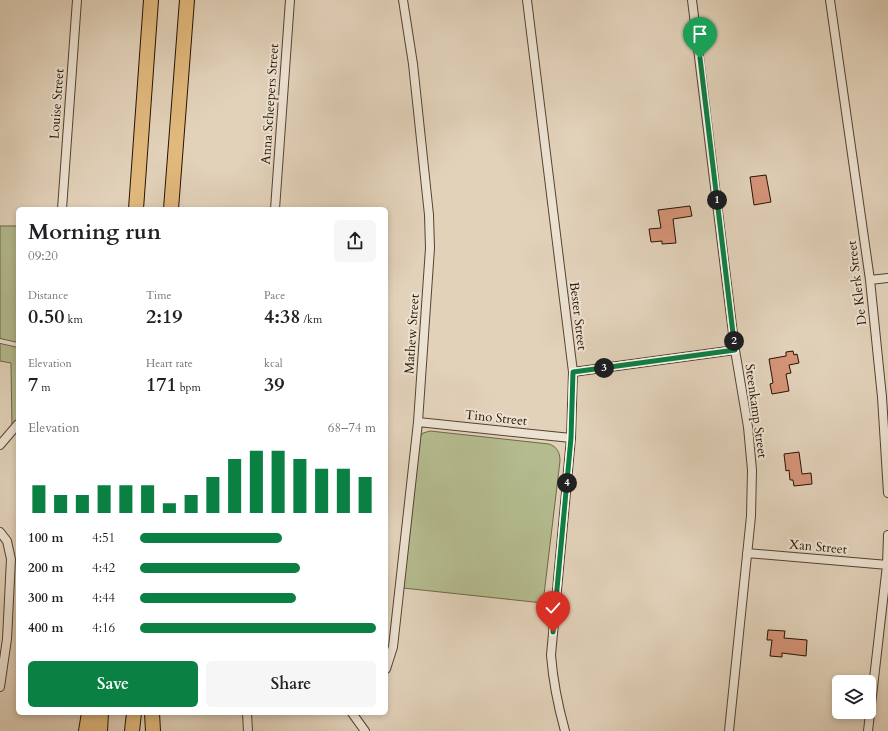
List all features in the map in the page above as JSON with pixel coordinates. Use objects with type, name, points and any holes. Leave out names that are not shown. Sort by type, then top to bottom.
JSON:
[{"type":"highway","points":[[136,207],[151,0]]},
{"type":"highway","points":[[171,207],[187,0]]},
{"type":"highway","points":[[86,731],[89,715]]},
{"type":"highway","points":[[100,731],[101,715]]},
{"type":"highway","points":[[132,731],[134,715]]},
{"type":"highway","points":[[152,715],[153,731]]},
{"type":"street","name":"Louise Street","points":[[62,207],[77,0]]},
{"type":"street","name":"Anna Scheepers Street","points":[[275,207],[290,0]]},
{"type":"street","name":"Mathew Street","points":[[388,663],[393,647],[418,422],[430,248],[429,215],[414,72],[403,0]]},
{"type":"street","name":"Bester Street","points":[[527,0],[573,372],[571,438],[551,655],[552,672],[558,708],[565,731]]},
{"type":"street","name":"Steenkamp Street","points":[[692,0],[735,350],[748,427],[752,470],[751,516],[729,731]]},
{"type":"street","name":"De Klerk Street","points":[[830,0],[870,280],[882,397],[888,493]]},
{"type":"street","points":[[870,280],[888,278]]},
{"type":"street","points":[[573,372],[735,350]]},
{"type":"street","name":"Tino Street","points":[[418,422],[571,438]]},
{"type":"street","points":[[0,445],[16,426]]},
{"type":"street","points":[[0,532],[7,541],[11,559],[7,639],[0,687]]},
{"type":"street","points":[[868,731],[887,565],[888,535]]},
{"type":"street","name":"Xan Street","points":[[747,553],[887,565]]},
{"type":"street","points":[[248,715],[248,731]]},
{"type":"street","points":[[353,715],[365,731]]},
{"type":"lane","points":[[0,341],[16,345]]},
{"type":"green space","points":[[0,226],[16,226],[16,421],[12,428],[11,363],[0,361]]},
{"type":"green space","points":[[430,431],[549,444],[558,450],[560,461],[543,603],[403,588],[420,437],[423,433]]},
{"type":"building","points":[[766,175],[771,202],[754,205],[750,177]]},
{"type":"building","points":[[690,206],[692,216],[673,219],[676,243],[662,244],[662,241],[651,242],[649,229],[661,228],[658,210]]},
{"type":"building","points":[[793,351],[794,355],[797,354],[799,363],[789,365],[791,373],[786,374],[789,391],[772,394],[770,384],[773,383],[769,359],[786,356],[786,352]]},
{"type":"building","points":[[799,452],[802,474],[811,473],[812,484],[794,486],[793,480],[790,480],[789,470],[786,471],[784,454]]},
{"type":"building","points":[[768,630],[785,631],[784,638],[807,640],[806,656],[782,653],[782,657],[770,656],[772,640],[767,640]]},
{"type":"route","points":[[553,632],[571,438],[573,372],[735,350],[700,58]]}]
